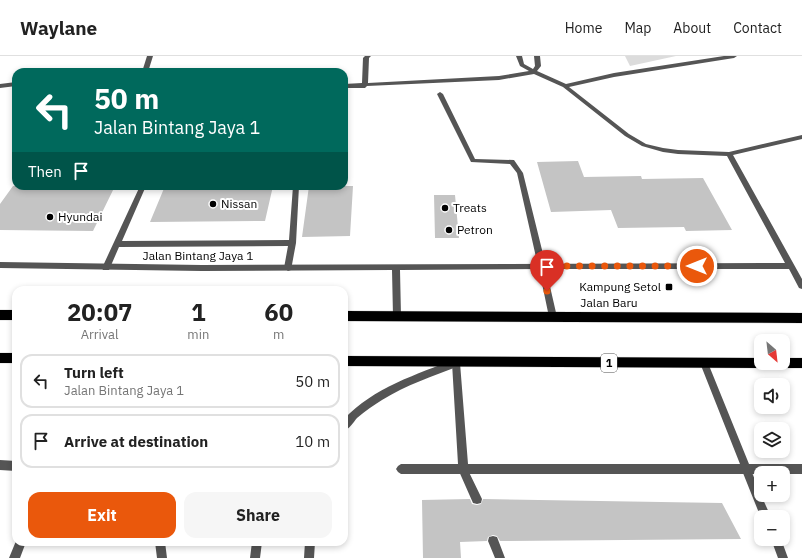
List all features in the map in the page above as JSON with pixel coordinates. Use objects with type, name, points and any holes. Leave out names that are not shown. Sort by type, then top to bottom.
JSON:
[{"type":"highway","points":[[0,315],[12,315]]},
{"type":"highway","name":"Jalan Baru","points":[[348,316],[802,318]]},
{"type":"highway","points":[[0,358],[12,358]]},
{"type":"highway","name":"1","points":[[348,362],[754,363]]},
{"type":"highway","points":[[790,363],[802,363]]},
{"type":"street","points":[[146,68],[150,56]]},
{"type":"street","points":[[365,86],[366,58],[368,56]]},
{"type":"street","points":[[519,56],[522,65],[564,86],[627,135],[644,145],[678,152],[729,154],[802,137]]},
{"type":"street","points":[[348,86],[499,78],[534,72],[538,66],[537,56]]},
{"type":"street","points":[[564,86],[614,75],[734,56]]},
{"type":"street","points":[[0,86],[12,84]]},
{"type":"street","points":[[440,94],[473,161],[512,162],[520,173],[553,316]]},
{"type":"street","points":[[729,154],[802,286]]},
{"type":"street","points":[[106,268],[142,190]]},
{"type":"street","points":[[288,268],[292,243],[296,190]]},
{"type":"street","points":[[117,244],[292,243]]},
{"type":"street","name":"Jalan Bintang Jaya 1","points":[[0,265],[106,268],[791,266]]},
{"type":"street","points":[[396,268],[397,316]]},
{"type":"street","points":[[704,362],[763,510]]},
{"type":"street","points":[[348,421],[396,388],[456,363],[463,469],[477,499]]},
{"type":"street","points":[[0,465],[12,466]]},
{"type":"street","points":[[401,469],[802,469]]},
{"type":"street","points":[[493,541],[500,558]]},
{"type":"street","points":[[14,558],[18,546]]},
{"type":"street","points":[[160,546],[162,558]]},
{"type":"street","points":[[255,558],[256,546]]},
{"type":"street","points":[[308,558],[310,546]]},
{"type":"street","points":[[779,546],[784,558]]},
{"type":"shaded area","points":[[625,56],[676,56],[630,66]]},
{"type":"building","points":[[578,161],[584,177],[641,176],[642,179],[703,178],[732,230],[686,231],[684,227],[618,228],[611,210],[551,212],[537,162]]},
{"type":"building","points":[[348,186],[353,186],[350,236],[302,237],[308,190],[348,190]]},
{"type":"building","name":"Hyundai","points":[[12,187],[12,190],[113,190],[93,231],[0,230],[0,204]]},
{"type":"building","name":"Nissan","points":[[163,190],[272,190],[265,221],[150,222]]},
{"type":"building","points":[[434,195],[455,195],[459,238],[435,238]]},
{"type":"building","points":[[470,499],[472,504],[477,505],[481,504],[483,499],[722,503],[741,539],[500,541],[497,536],[493,535],[488,537],[487,541],[460,542],[461,558],[423,558],[422,500]]},
{"type":"place","name":"Nissan","points":[[213,204]]},
{"type":"place","name":"Treats","points":[[445,208]]},
{"type":"place","name":"Hyundai","points":[[50,217]]},
{"type":"place","name":"Petron","points":[[449,230]]},
{"type":"place","name":"Kampung Setol","points":[[669,287]]},
{"type":"route","points":[[547,291],[542,266],[697,266]]}]
